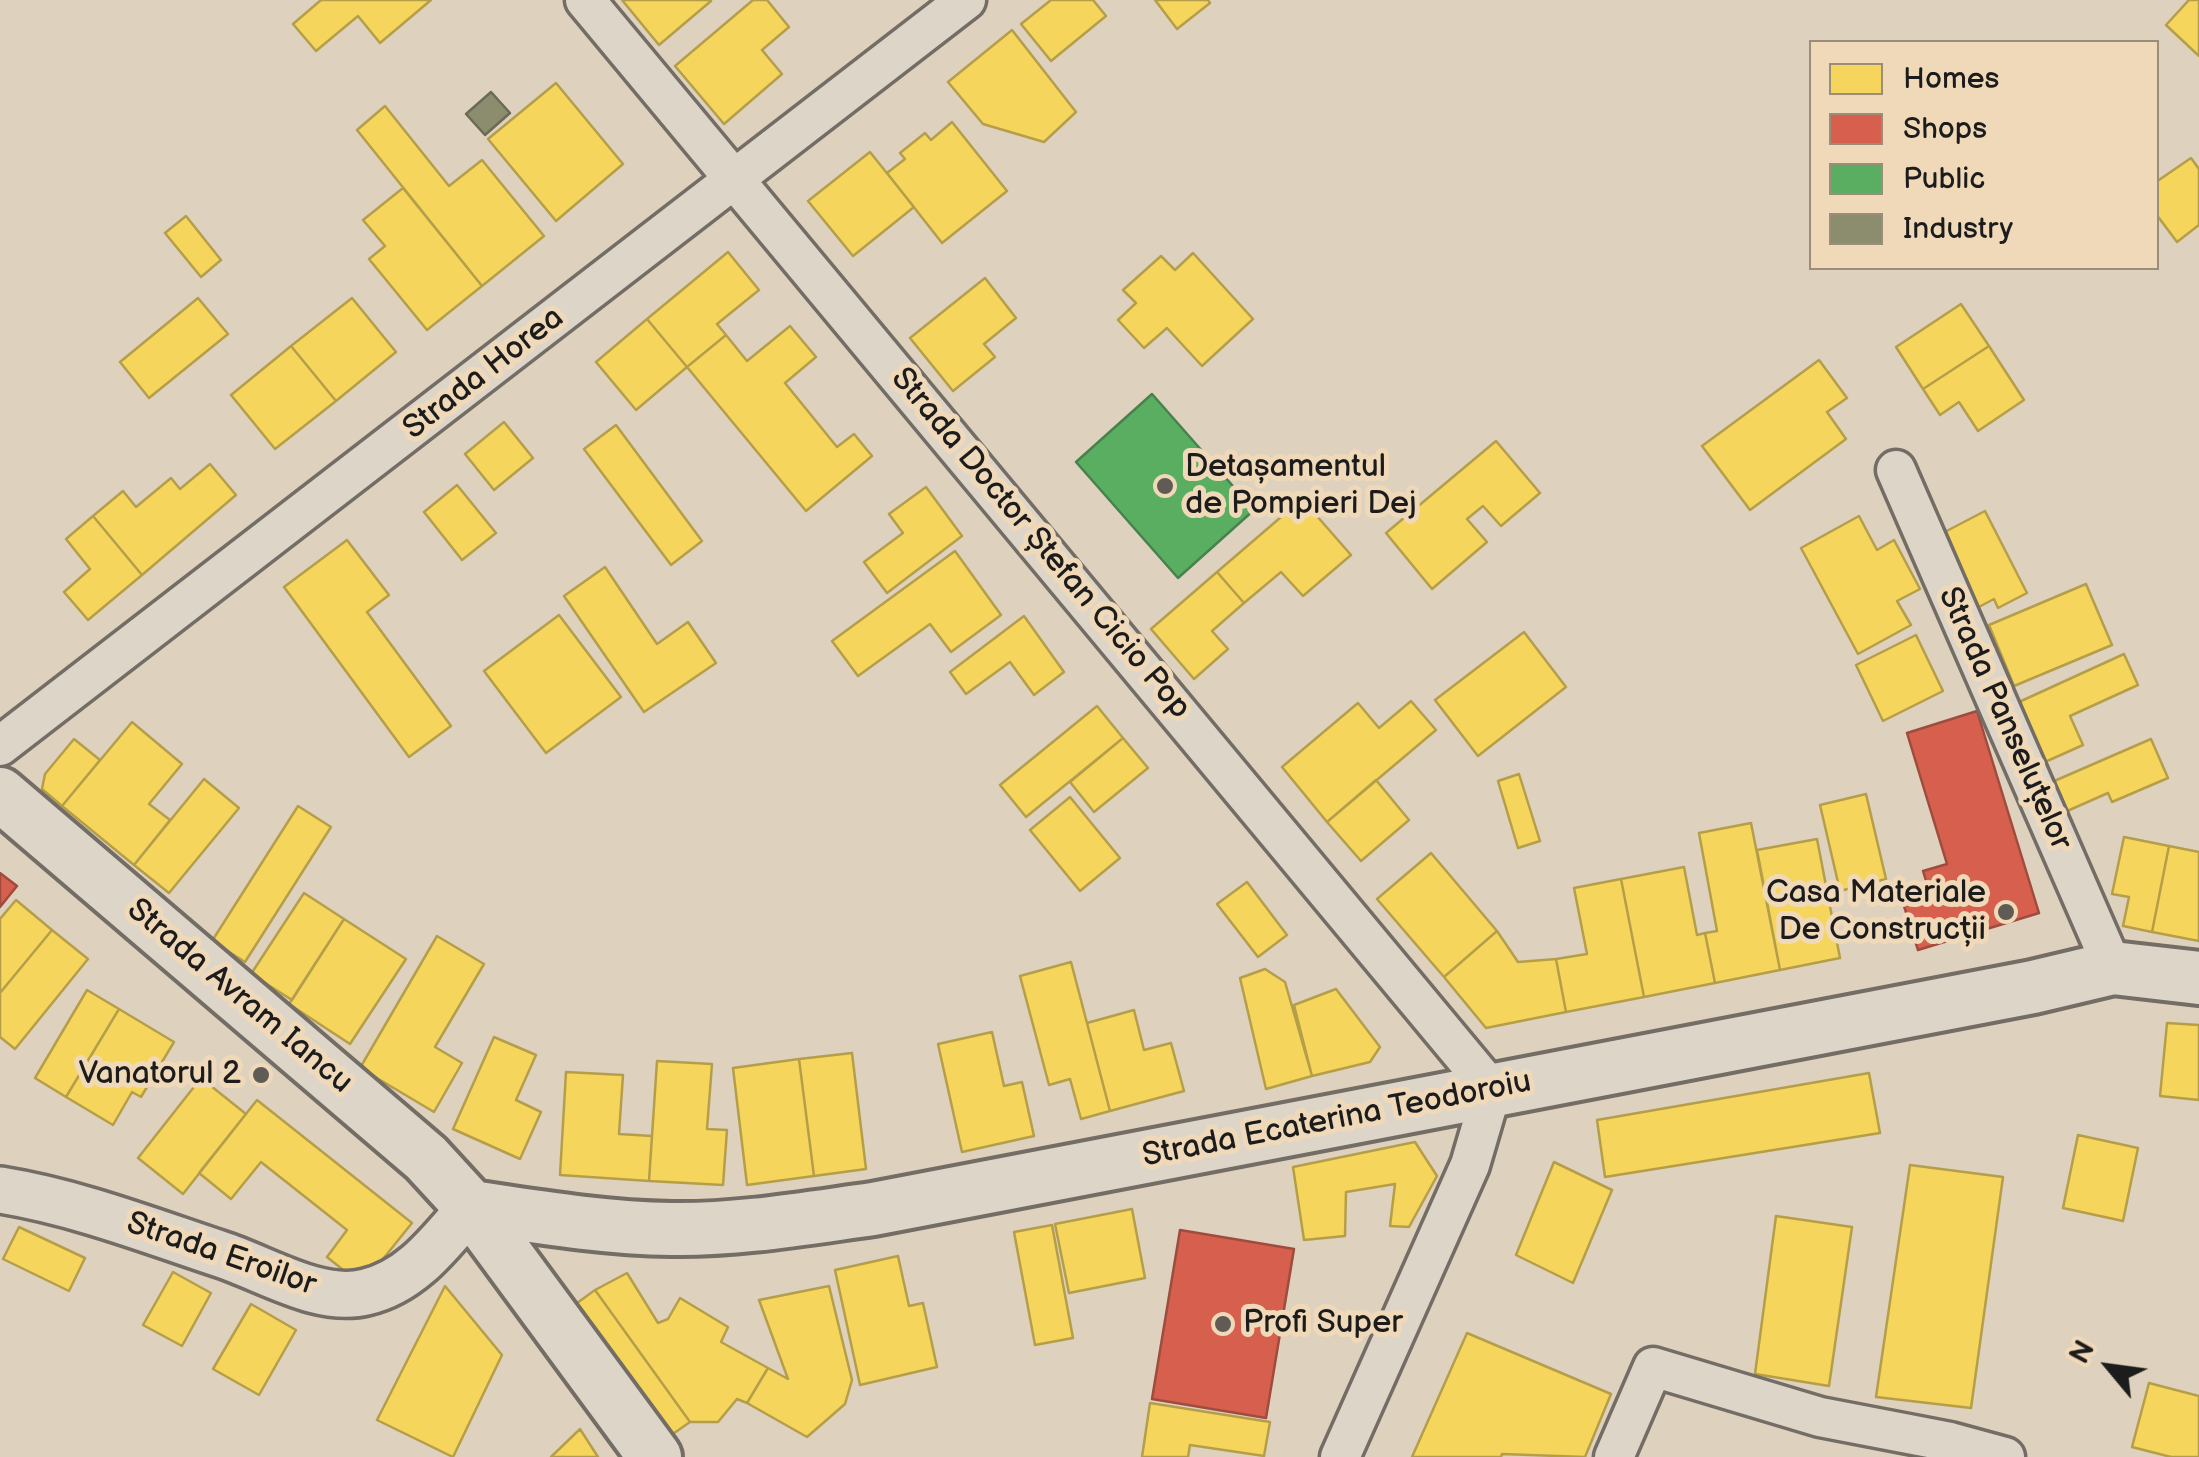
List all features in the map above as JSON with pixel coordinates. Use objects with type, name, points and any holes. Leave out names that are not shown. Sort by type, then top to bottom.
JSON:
[{"type":"main road","name":"Strada Avram Iancu","points":[[0,794],[402,1134],[471,1206],[656,1457]]},
{"type":"main road","name":"Strada Ecaterina Teodoroiu","points":[[471,1206],[608,1227],[676,1229],[765,1223],[873,1209],[2112,968],[2199,978]]},
{"type":"street","name":"Strada Doctor Ștefan Cicio Pop","points":[[585,0],[1492,1090]]},
{"type":"street","name":"Strada Horea","points":[[0,746],[966,0]]},
{"type":"street","name":"Strada Panseluțelor","points":[[1896,470],[2112,968]]},
{"type":"street","points":[[1340,1457],[1470,1166],[1492,1090]]},
{"type":"street","name":"Strada Eroilor","points":[[0,1190],[131,1224],[307,1287],[343,1295],[367,1292],[399,1279],[425,1260],[471,1206]]},
{"type":"street","points":[[1614,1457],[1652,1367],[1820,1417],[1950,1442],[2005,1457]]},
{"type":"building: Homes","points":[[321,0],[431,0],[380,43],[358,16],[316,51],[293,24]]},
{"type":"building: Homes","points":[[622,0],[710,0],[711,1],[659,45]]},
{"type":"building: Homes","points":[[753,0],[767,0],[789,27],[762,50],[782,74],[724,124],[675,66]]},
{"type":"building: Homes","points":[[1051,0],[1093,0],[1106,16],[1051,61],[1021,24]]},
{"type":"building: Homes","points":[[1155,0],[1208,0],[1210,3],[1177,29]]},
{"type":"building: Homes","points":[[2189,0],[2199,0],[2199,56],[2166,25]]},
{"type":"building: Homes","points":[[1012,30],[1076,112],[1044,142],[983,124],[948,82]]},
{"type":"building: Homes","points":[[556,83],[623,164],[556,221],[488,139]]},
{"type":"building: Homes","points":[[385,106],[449,186],[482,160],[544,236],[482,286],[357,130]]},
{"type":"building: Homes","points":[[952,122],[1007,191],[942,243],[887,173],[905,159],[900,153],[925,133],[931,140]]},
{"type":"building: Homes","points":[[870,152],[914,207],[853,256],[808,201]]},
{"type":"building: Homes","points":[[2191,158],[2199,169],[2199,225],[2177,242],[2159,218],[2159,180]]},
{"type":"building: Homes","points":[[403,188],[482,286],[427,330],[369,259],[385,246],[363,220]]},
{"type":"building: Homes","points":[[186,216],[221,260],[201,277],[165,233]]},
{"type":"building: Homes","points":[[728,252],[759,290],[717,324],[726,335],[687,367],[647,319]]},
{"type":"building: Homes","points":[[1193,253],[1253,319],[1202,366],[1167,328],[1144,348],[1118,320],[1136,303],[1123,290],[1161,256],[1175,270]]},
{"type":"building: Homes","points":[[985,278],[1016,318],[984,344],[995,357],[953,391],[910,338]]},
{"type":"building: Homes","points":[[198,298],[228,334],[149,398],[120,362]]},
{"type":"building: Homes","points":[[352,298],[396,352],[336,401],[291,346]]},
{"type":"building: Homes","points":[[1961,304],[1989,346],[1923,389],[1896,347]]},
{"type":"building: Homes","points":[[647,319],[687,367],[636,410],[596,362]]},
{"type":"building: Homes","points":[[790,326],[816,357],[785,383],[837,447],[854,434],[872,456],[806,511],[687,367],[726,335],[747,361]]},
{"type":"building: Homes","points":[[291,346],[336,401],[275,449],[231,395]]},
{"type":"building: Homes","points":[[1989,346],[2024,400],[1978,431],[1959,402],[1940,415],[1923,389]]},
{"type":"building: Homes","points":[[1819,360],[1847,398],[1827,412],[1846,439],[1750,510],[1702,446]]},
{"type":"building: Homes","points":[[504,422],[533,458],[494,490],[465,454]]},
{"type":"building: Homes","points":[[616,425],[702,541],[671,565],[584,449]]},
{"type":"building: Homes","points":[[1496,441],[1540,493],[1501,526],[1483,506],[1467,519],[1487,542],[1432,589],[1386,533]]},
{"type":"building: Homes","points":[[210,464],[236,495],[142,575],[93,516],[123,491],[136,507],[171,478],[180,489]]},
{"type":"building: Homes","points":[[457,485],[496,533],[462,560],[424,512]]},
{"type":"building: Homes","points":[[926,487],[962,536],[887,593],[864,562],[903,533],[889,514]]},
{"type":"building: Homes","points":[[1302,499],[1351,555],[1303,596],[1281,572],[1244,603],[1217,572]]},
{"type":"building: Homes","points":[[1985,511],[2027,593],[1998,608],[1994,599],[1975,609],[1937,536]]},
{"type":"building: Homes","points":[[93,516],[142,575],[88,620],[64,592],[90,569],[66,539]]},
{"type":"building: Homes","points":[[1859,516],[1877,550],[1894,540],[1920,589],[1897,601],[1911,625],[1858,654],[1801,548]]},
{"type":"building: Homes","points":[[347,540],[389,595],[367,612],[451,726],[409,757],[284,587]]},
{"type":"building: Homes","points":[[955,551],[1001,615],[951,652],[930,624],[858,676],[832,641]]},
{"type":"building: Homes","points":[[605,567],[657,644],[688,622],[716,663],[644,712],[564,596]]},
{"type":"building: Homes","points":[[1217,572],[1244,603],[1212,631],[1228,649],[1194,679],[1151,629]]},
{"type":"building: Homes","points":[[2086,584],[2112,645],[2014,686],[1989,625]]},
{"type":"building: Homes","points":[[559,615],[621,697],[546,753],[484,671]]},
{"type":"building: Homes","points":[[1024,616],[1064,672],[1034,695],[1010,662],[966,694],[950,672]]},
{"type":"building: Homes","points":[[1524,632],[1566,687],[1478,756],[1435,700]]},
{"type":"building: Homes","points":[[1916,635],[1943,691],[1883,721],[1856,665]]},
{"type":"building: Homes","points":[[2124,654],[2138,685],[2070,716],[2083,745],[2045,762],[2019,702]]},
{"type":"building: Homes","points":[[1411,701],[1436,730],[1327,822],[1282,767],[1358,703],[1379,728]]},
{"type":"building: Homes","points":[[1097,706],[1123,738],[1026,817],[1000,785]]},
{"type":"building: Homes","points":[[132,722],[182,764],[149,804],[170,820],[134,865],[62,806]]},
{"type":"building: Homes","points":[[1123,738],[1148,768],[1094,812],[1070,782]]},
{"type":"building: Homes","points":[[74,739],[100,760],[62,806],[42,789],[45,774]]},
{"type":"building: Homes","points":[[2151,739],[2168,778],[2112,802],[2108,793],[2065,812],[2052,782]]},
{"type":"building: Homes","points":[[1519,774],[1540,841],[1518,848],[1498,781]]},
{"type":"building: Homes","points":[[204,779],[239,808],[169,893],[134,865]]},
{"type":"building: Homes","points":[[1376,780],[1409,820],[1361,861],[1327,822]]},
{"type":"building: Homes","points":[[1866,794],[1886,879],[1840,891],[1820,805]]},
{"type":"building: Homes","points":[[1070,797],[1120,858],[1080,891],[1030,830]]},
{"type":"building: Homes","points":[[298,806],[331,827],[245,962],[212,941]]},
{"type":"building: Homes","points":[[1751,823],[1780,970],[1715,983],[1705,933],[1717,931],[1699,833]]},
{"type":"building: Homes","points":[[2124,837],[2169,846],[2152,932],[2123,926],[2129,897],[2112,894]]},
{"type":"building: Homes","points":[[1817,839],[1840,958],[1780,970],[1757,850]]},
{"type":"building: Homes","points":[[2169,846],[2199,852],[2199,941],[2152,932]]},
{"type":"building: Homes","points":[[1431,853],[1497,931],[1444,977],[1377,899]]},
{"type":"building: Homes","points":[[1684,867],[1697,935],[1705,933],[1715,983],[1644,997],[1621,879]]},
{"type":"building: Homes","points":[[1621,879],[1644,997],[1566,1012],[1556,959],[1587,954],[1574,888]]},
{"type":"building: Homes","points":[[1247,882],[1287,935],[1258,957],[1217,904]]},
{"type":"building: Homes","points":[[304,893],[344,919],[292,1000],[251,974]]},
{"type":"building: Homes","points":[[16,900],[52,930],[0,993],[0,919]]},
{"type":"building: Homes","points":[[344,919],[406,959],[350,1044],[289,1004]]},
{"type":"building: Homes","points":[[52,930],[88,959],[15,1049],[0,1037],[0,993]]},
{"type":"building: Homes","points":[[1497,931],[1518,962],[1556,959],[1566,1012],[1486,1028],[1444,977]]},
{"type":"building: Homes","points":[[437,936],[484,964],[435,1047],[462,1063],[434,1112],[360,1068]]},
{"type":"building: Homes","points":[[1071,962],[1110,1111],[1081,1119],[1070,1079],[1049,1085],[1020,976]]},
{"type":"building: Homes","points":[[1265,969],[1285,982],[1312,1076],[1266,1089],[1240,978]]},
{"type":"building: Homes","points":[[1336,989],[1380,1047],[1370,1062],[1312,1076],[1294,1005]]},
{"type":"building: Homes","points":[[87,990],[119,1009],[66,1097],[35,1078]]},
{"type":"building: Homes","points":[[119,1009],[174,1042],[141,1097],[132,1092],[113,1125],[66,1097]]},
{"type":"building: Homes","points":[[1134,1010],[1144,1050],[1171,1043],[1184,1091],[1110,1111],[1087,1023]]},
{"type":"building: Homes","points":[[2167,1023],[2199,1025],[2199,1100],[2160,1096]]},
{"type":"building: Homes","points":[[992,1032],[1004,1086],[1022,1082],[1034,1136],[962,1152],[938,1044]]},
{"type":"building: Homes","points":[[494,1037],[536,1055],[516,1100],[541,1112],[520,1159],[453,1129]]},
{"type":"building: Homes","points":[[852,1053],[866,1169],[814,1176],[799,1059]]},
{"type":"building: Homes","points":[[799,1059],[814,1176],[747,1185],[733,1068]]},
{"type":"building: Homes","points":[[657,1061],[712,1064],[707,1129],[727,1130],[723,1185],[649,1181]]},
{"type":"building: Homes","points":[[566,1072],[623,1075],[619,1134],[652,1136],[649,1181],[560,1175]]},
{"type":"building: Homes","points":[[1869,1073],[1880,1133],[1605,1177],[1597,1120]]},
{"type":"building: Homes","points":[[201,1078],[246,1114],[183,1194],[138,1158]]},
{"type":"building: Homes","points":[[257,1100],[412,1223],[362,1285],[327,1257],[347,1230],[261,1162],[231,1199],[199,1173]]},
{"type":"building: Homes","points":[[2078,1135],[2138,1148],[2123,1221],[2063,1208]]},
{"type":"building: Homes","points":[[1415,1142],[1437,1176],[1409,1227],[1390,1226],[1395,1184],[1346,1192],[1345,1236],[1304,1240],[1293,1167]]},
{"type":"building: Homes","points":[[1554,1162],[1612,1190],[1573,1283],[1516,1255]]},
{"type":"building: Homes","points":[[1910,1165],[2003,1177],[1971,1408],[1876,1397]]},
{"type":"building: Homes","points":[[1132,1209],[1145,1278],[1069,1293],[1055,1224]]},
{"type":"building: Homes","points":[[1776,1216],[1852,1227],[1829,1386],[1755,1374]]},
{"type":"building: Homes","points":[[1052,1225],[1073,1338],[1035,1345],[1014,1232]]},
{"type":"building: Homes","points":[[19,1227],[85,1258],[69,1291],[3,1259]]},
{"type":"building: Homes","points":[[898,1256],[909,1306],[923,1303],[937,1367],[860,1385],[835,1270]]},
{"type":"building: Homes","points":[[173,1272],[211,1293],[182,1346],[143,1325]]},
{"type":"building: Homes","points":[[627,1273],[658,1323],[668,1319],[680,1298],[728,1327],[721,1342],[768,1368],[747,1403],[737,1399],[718,1422],[690,1422],[595,1290]]},
{"type":"building: Homes","points":[[445,1286],[502,1355],[453,1457],[377,1420]]},
{"type":"building: Homes","points":[[829,1286],[852,1380],[845,1404],[807,1437],[747,1403],[768,1368],[788,1379],[759,1300]]},
{"type":"building: Homes","points":[[595,1290],[690,1422],[657,1445],[562,1314]]},
{"type":"building: Homes","points":[[251,1304],[296,1330],[259,1395],[213,1369]]},
{"type":"building: Homes","points":[[1467,1333],[1611,1394],[1585,1457],[1412,1457]]},
{"type":"building: Homes","points":[[2149,1383],[2199,1396],[2199,1457],[2171,1457],[2132,1447]]},
{"type":"building: Homes","points":[[1150,1403],[1270,1422],[1264,1456],[1190,1445],[1188,1457],[1142,1457]]},
{"type":"building: Homes","points":[[580,1429],[598,1457],[551,1457]]},
{"type":"building: Shops","points":[[1977,711],[2039,913],[1918,950],[1904,906],[1931,897],[1923,871],[1947,864],[1907,733]]},
{"type":"building: Shops","points":[[0,873],[17,886],[0,907]]},
{"type":"building: Shops","name":"Profi Super","points":[[1180,1230],[1294,1249],[1266,1418],[1152,1399]]},
{"type":"building: Public","name":"Detașamentul de Pompieri Dej","points":[[1152,394],[1254,510],[1178,578],[1076,462]]},
{"type":"building: Industry","points":[[491,92],[510,113],[485,135],[466,114]]},
{"type":"place","name":"Detașamentul de Pompieri Dej","points":[[1165,486]]},
{"type":"place","name":"Casa Materiale De Construcții","points":[[2006,912]]},
{"type":"place","name":"Vanatorul 2","points":[[261,1075]]},
{"type":"place","name":"Profi Super","points":[[1223,1324]]}]
